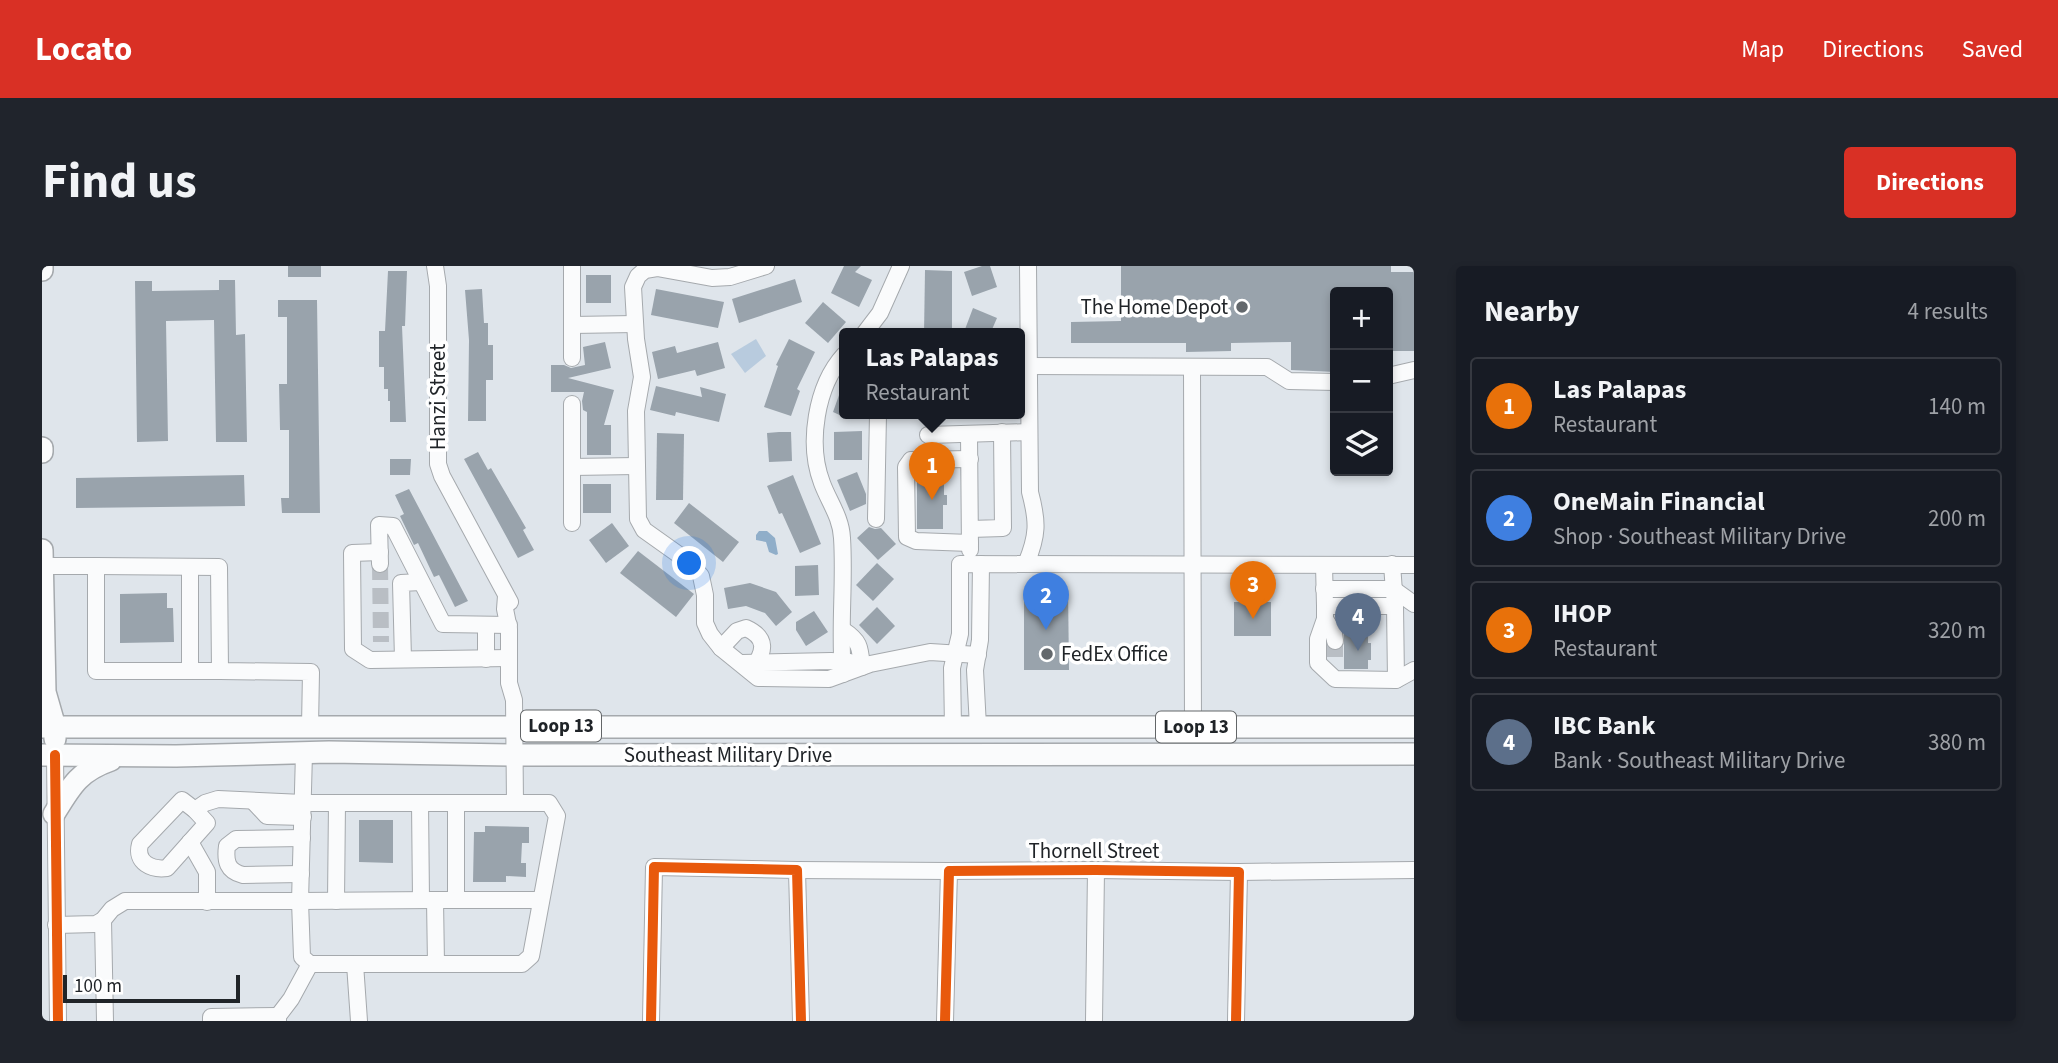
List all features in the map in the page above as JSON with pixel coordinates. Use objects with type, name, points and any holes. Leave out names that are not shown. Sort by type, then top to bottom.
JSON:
[{"type":"main road","points":[[42,551],[44,696],[49,755]]},
{"type":"main road","name":"Southeast Military Drive","points":[[48,727],[1414,727]]},
{"type":"main road","points":[[953,727],[953,754]]},
{"type":"main road","points":[[978,727],[978,754]]},
{"type":"main road","name":"Southeast Military Drive","points":[[49,755],[1414,754]]},
{"type":"main road","points":[[54,814],[66,794],[86,771],[123,756]]},
{"type":"street","name":"Hanzi Street","points":[[435,266],[438,286],[438,464],[515,609],[519,628],[519,683],[514,700]]},
{"type":"street","points":[[572,266],[572,358]]},
{"type":"street","points":[[766,266],[712,278],[657,268],[645,270],[638,276],[633,287],[642,377],[636,411],[638,519],[644,530],[689,562],[701,576],[705,595],[705,623],[710,634],[721,648],[750,665],[843,668],[930,652],[978,655]]},
{"type":"street","points":[[869,328],[880,313],[901,266]]},
{"type":"street","points":[[1026,564],[1035,542],[1037,527],[1030,492],[1028,266]]},
{"type":"street","points":[[572,325],[635,324]]},
{"type":"street","points":[[839,362],[827,382],[814,426],[814,439],[817,468],[841,524],[843,668]]},
{"type":"street","points":[[1028,366],[1267,367],[1289,381],[1330,382]]},
{"type":"street","points":[[1192,367],[1193,727]]},
{"type":"street","points":[[1393,375],[1414,370]]},
{"type":"street","points":[[572,404],[572,523]]},
{"type":"street","points":[[876,519],[878,419]]},
{"type":"street","points":[[970,459],[911,460],[906,467],[907,537],[916,541],[970,536],[1003,528],[1002,432]]},
{"type":"street","points":[[928,435],[1029,432]]},
{"type":"street","points":[[969,434],[970,536],[976,564],[978,655],[975,670],[978,727]]},
{"type":"street","points":[[572,467],[636,466]]},
{"type":"street","points":[[509,625],[443,624],[393,526],[379,525],[380,558],[352,552],[354,649],[370,660],[509,659]]},
{"type":"street","points":[[953,727],[952,668],[960,634],[960,564],[1414,565]]},
{"type":"street","points":[[1392,564],[1396,680]]},
{"type":"street","points":[[1324,565],[1325,613],[1318,639],[1318,663],[1335,679],[1396,680],[1414,670]]},
{"type":"street","points":[[42,566],[219,567],[220,671]]},
{"type":"street","points":[[96,566],[96,671],[310,672],[310,726]]},
{"type":"street","points":[[190,566],[190,671]]},
{"type":"street","points":[[403,659],[401,583],[421,582]]},
{"type":"street","points":[[1324,589],[1393,589],[1414,604]]},
{"type":"street","name":"Hanzi Street","points":[[506,596],[509,683],[514,700],[515,803]]},
{"type":"street","points":[[1325,613],[1395,606]]},
{"type":"street","points":[[1325,613],[1335,641]]},
{"type":"street","points":[[485,625],[486,659]]},
{"type":"street","points":[[721,648],[737,631],[746,628],[755,632],[761,639],[762,650],[750,665]]},
{"type":"street","points":[[843,630],[856,638],[864,665]]},
{"type":"street","points":[[381,642],[381,660]]},
{"type":"street","points":[[1335,662],[1335,679]]},
{"type":"street","points":[[195,810],[218,799],[253,801],[267,817],[303,810],[337,803],[549,803],[556,817],[531,956],[522,964],[310,964],[302,957],[300,901],[303,810],[304,753]]},
{"type":"street","points":[[49,755],[54,814],[58,1021]]},
{"type":"street","points":[[182,800],[195,810],[206,823],[167,869],[155,869],[141,860],[138,852],[140,844],[182,800]]},
{"type":"street","points":[[336,901],[337,803]]},
{"type":"street","points":[[420,803],[436,964]]},
{"type":"street","points":[[456,803],[456,900]]},
{"type":"street","points":[[301,874],[243,875],[233,872],[225,856],[227,846],[236,839],[302,838]]},
{"type":"street","points":[[190,842],[207,872],[207,902]]},
{"type":"street","name":"Thornell Street","points":[[651,1021],[654,867],[948,871],[1414,870]]},
{"type":"street","points":[[797,870],[801,1021]]},
{"type":"street","points":[[1094,1021],[1096,870]]},
{"type":"street","points":[[945,1021],[948,871]]},
{"type":"street","points":[[1236,1021],[1239,872]]},
{"type":"street","points":[[56,925],[96,924],[125,901],[541,900]]},
{"type":"street","points":[[103,920],[105,1021]]},
{"type":"street","points":[[211,1021],[211,1017],[278,1018],[310,964]]},
{"type":"street","points":[[355,964],[359,1021]]},
{"type":"shaded area","points":[[756,339],[766,356],[745,373],[731,354]]},
{"type":"shaded area","points":[[759,531],[767,531],[775,538],[778,554],[769,552],[766,542],[756,540]]},
{"type":"building","points":[[288,266],[321,266],[321,277],[288,277]]},
{"type":"building","points":[[844,266],[861,266],[855,272],[872,280],[859,307],[831,293]]},
{"type":"building","points":[[990,266],[997,287],[972,296],[964,272]]},
{"type":"building","name":"The Home Depot","points":[[1121,266],[1391,266],[1391,272],[1414,272],[1414,351],[1393,351],[1393,287],[1330,287],[1330,372],[1291,370],[1291,342],[1231,343],[1231,351],[1186,352],[1186,343],[1071,343],[1071,322],[1121,321]]},
{"type":"building","points":[[925,270],[952,271],[952,328],[924,328]]},
{"type":"building","points":[[388,271],[407,271],[405,326],[402,326],[406,422],[390,422],[388,389],[384,389],[384,367],[379,367],[379,331],[385,331]]},
{"type":"building","points":[[586,275],[611,275],[611,303],[586,303]]},
{"type":"building","points":[[795,279],[802,302],[739,323],[732,299]]},
{"type":"building","points":[[219,280],[235,280],[236,335],[245,334],[247,442],[216,442],[214,320],[166,321],[168,441],[137,442],[135,281],[152,281],[152,291],[219,290]]},
{"type":"building","points":[[482,289],[484,323],[488,323],[488,345],[493,345],[493,380],[486,380],[486,421],[468,421],[469,340],[465,290]]},
{"type":"building","points":[[656,289],[724,302],[718,328],[651,315]]},
{"type":"building","points":[[278,300],[317,300],[320,513],[282,513],[281,498],[289,498],[289,430],[280,430],[279,384],[287,384],[287,317],[278,317]]},
{"type":"building","points":[[823,302],[846,322],[828,343],[805,323]]},
{"type":"building","points":[[973,308],[997,318],[993,328],[966,328]]},
{"type":"building","points":[[789,339],[815,352],[797,389],[800,391],[791,416],[764,407],[778,366],[776,365]]},
{"type":"building","points":[[605,342],[611,368],[568,378],[614,390],[604,425],[611,425],[611,455],[587,455],[587,412],[583,410],[582,401],[584,392],[551,392],[551,365],[571,368],[585,365],[583,347]]},
{"type":"building","points":[[718,342],[725,368],[697,376],[695,370],[658,379],[652,352],[675,346],[677,353]]},
{"type":"building","points":[[656,386],[702,397],[700,387],[726,394],[719,422],[676,412],[675,416],[650,410]]},
{"type":"building","points":[[839,395],[839,415],[833,412]]},
{"type":"building","points":[[862,431],[862,460],[834,460],[834,432]]},
{"type":"building","points":[[791,432],[792,461],[769,462],[767,433]]},
{"type":"building","points":[[657,433],[684,434],[683,500],[656,500]]},
{"type":"building","points":[[478,452],[488,470],[491,468],[526,528],[523,530],[534,550],[518,558],[464,459]]},
{"type":"building","points":[[390,459],[411,459],[410,475],[390,475]]},
{"type":"building","points":[[917,470],[947,470],[939,474],[939,480],[944,480],[944,495],[947,495],[947,505],[943,505],[943,529],[917,529]]},
{"type":"building","points":[[857,472],[866,494],[866,504],[850,511],[837,480]]},
{"type":"building","points":[[244,475],[245,506],[76,508],[76,478]]},
{"type":"building","points":[[793,475],[821,544],[800,553],[767,486]]},
{"type":"building","points":[[583,484],[611,484],[611,513],[583,513]]},
{"type":"building","points":[[409,489],[468,601],[455,607],[439,575],[434,577],[418,543],[414,545],[400,516],[404,514],[395,495]]},
{"type":"building","points":[[689,503],[739,542],[723,562],[674,523]]},
{"type":"building","points":[[612,523],[629,546],[606,563],[589,540]]},
{"type":"building","points":[[869,527],[881,528],[896,544],[878,560],[857,538]]},
{"type":"building","points":[[638,551],[694,594],[676,617],[620,573]]},
{"type":"building","points":[[877,563],[894,579],[873,601],[856,585]]},
{"type":"building","points":[[818,565],[819,595],[795,596],[795,566]]},
{"type":"building","points":[[750,583],[776,592],[792,612],[776,626],[765,613],[746,606],[728,609],[724,588]]},
{"type":"building","points":[[1024,589],[1068,589],[1069,670],[1024,670]]},
{"type":"building","points":[[167,593],[167,608],[173,608],[174,642],[120,643],[120,594]]},
{"type":"building","points":[[1234,602],[1271,602],[1271,636],[1234,636]]},
{"type":"building","points":[[877,607],[895,626],[877,644],[859,625]]},
{"type":"building","points":[[814,611],[828,632],[806,646],[796,630],[796,622]]},
{"type":"building","points":[[1344,627],[1368,627],[1371,660],[1368,660],[1368,669],[1344,669]]},
{"type":"building","points":[[359,820],[393,820],[393,863],[359,862]]},
{"type":"building","points":[[485,826],[529,827],[529,843],[522,843],[521,863],[526,863],[526,877],[506,876],[506,882],[473,882],[474,832],[485,832]]},
{"type":"tunnel","points":[[380,564],[381,642]]},
{"type":"tunnel","points":[[1335,641],[1335,662]]},
{"type":"cycle path","points":[[55,755],[58,1021]]},
{"type":"cycle path","points":[[651,1021],[654,867],[797,870],[801,1021]]},
{"type":"cycle path","points":[[945,1021],[949,871],[1096,870],[1239,872],[1236,1021]]},
{"type":"place","name":"The Home Depot","points":[[1242,307]]},
{"type":"place","name":"Las Palapas","points":[[932,500]]},
{"type":"place","name":"IHOP","points":[[1253,619]]},
{"type":"place","name":"OneMain Financial","points":[[1046,630]]},
{"type":"place","name":"IBC Bank","points":[[1358,651]]},
{"type":"place","name":"FedEx Office","points":[[1047,654]]}]
